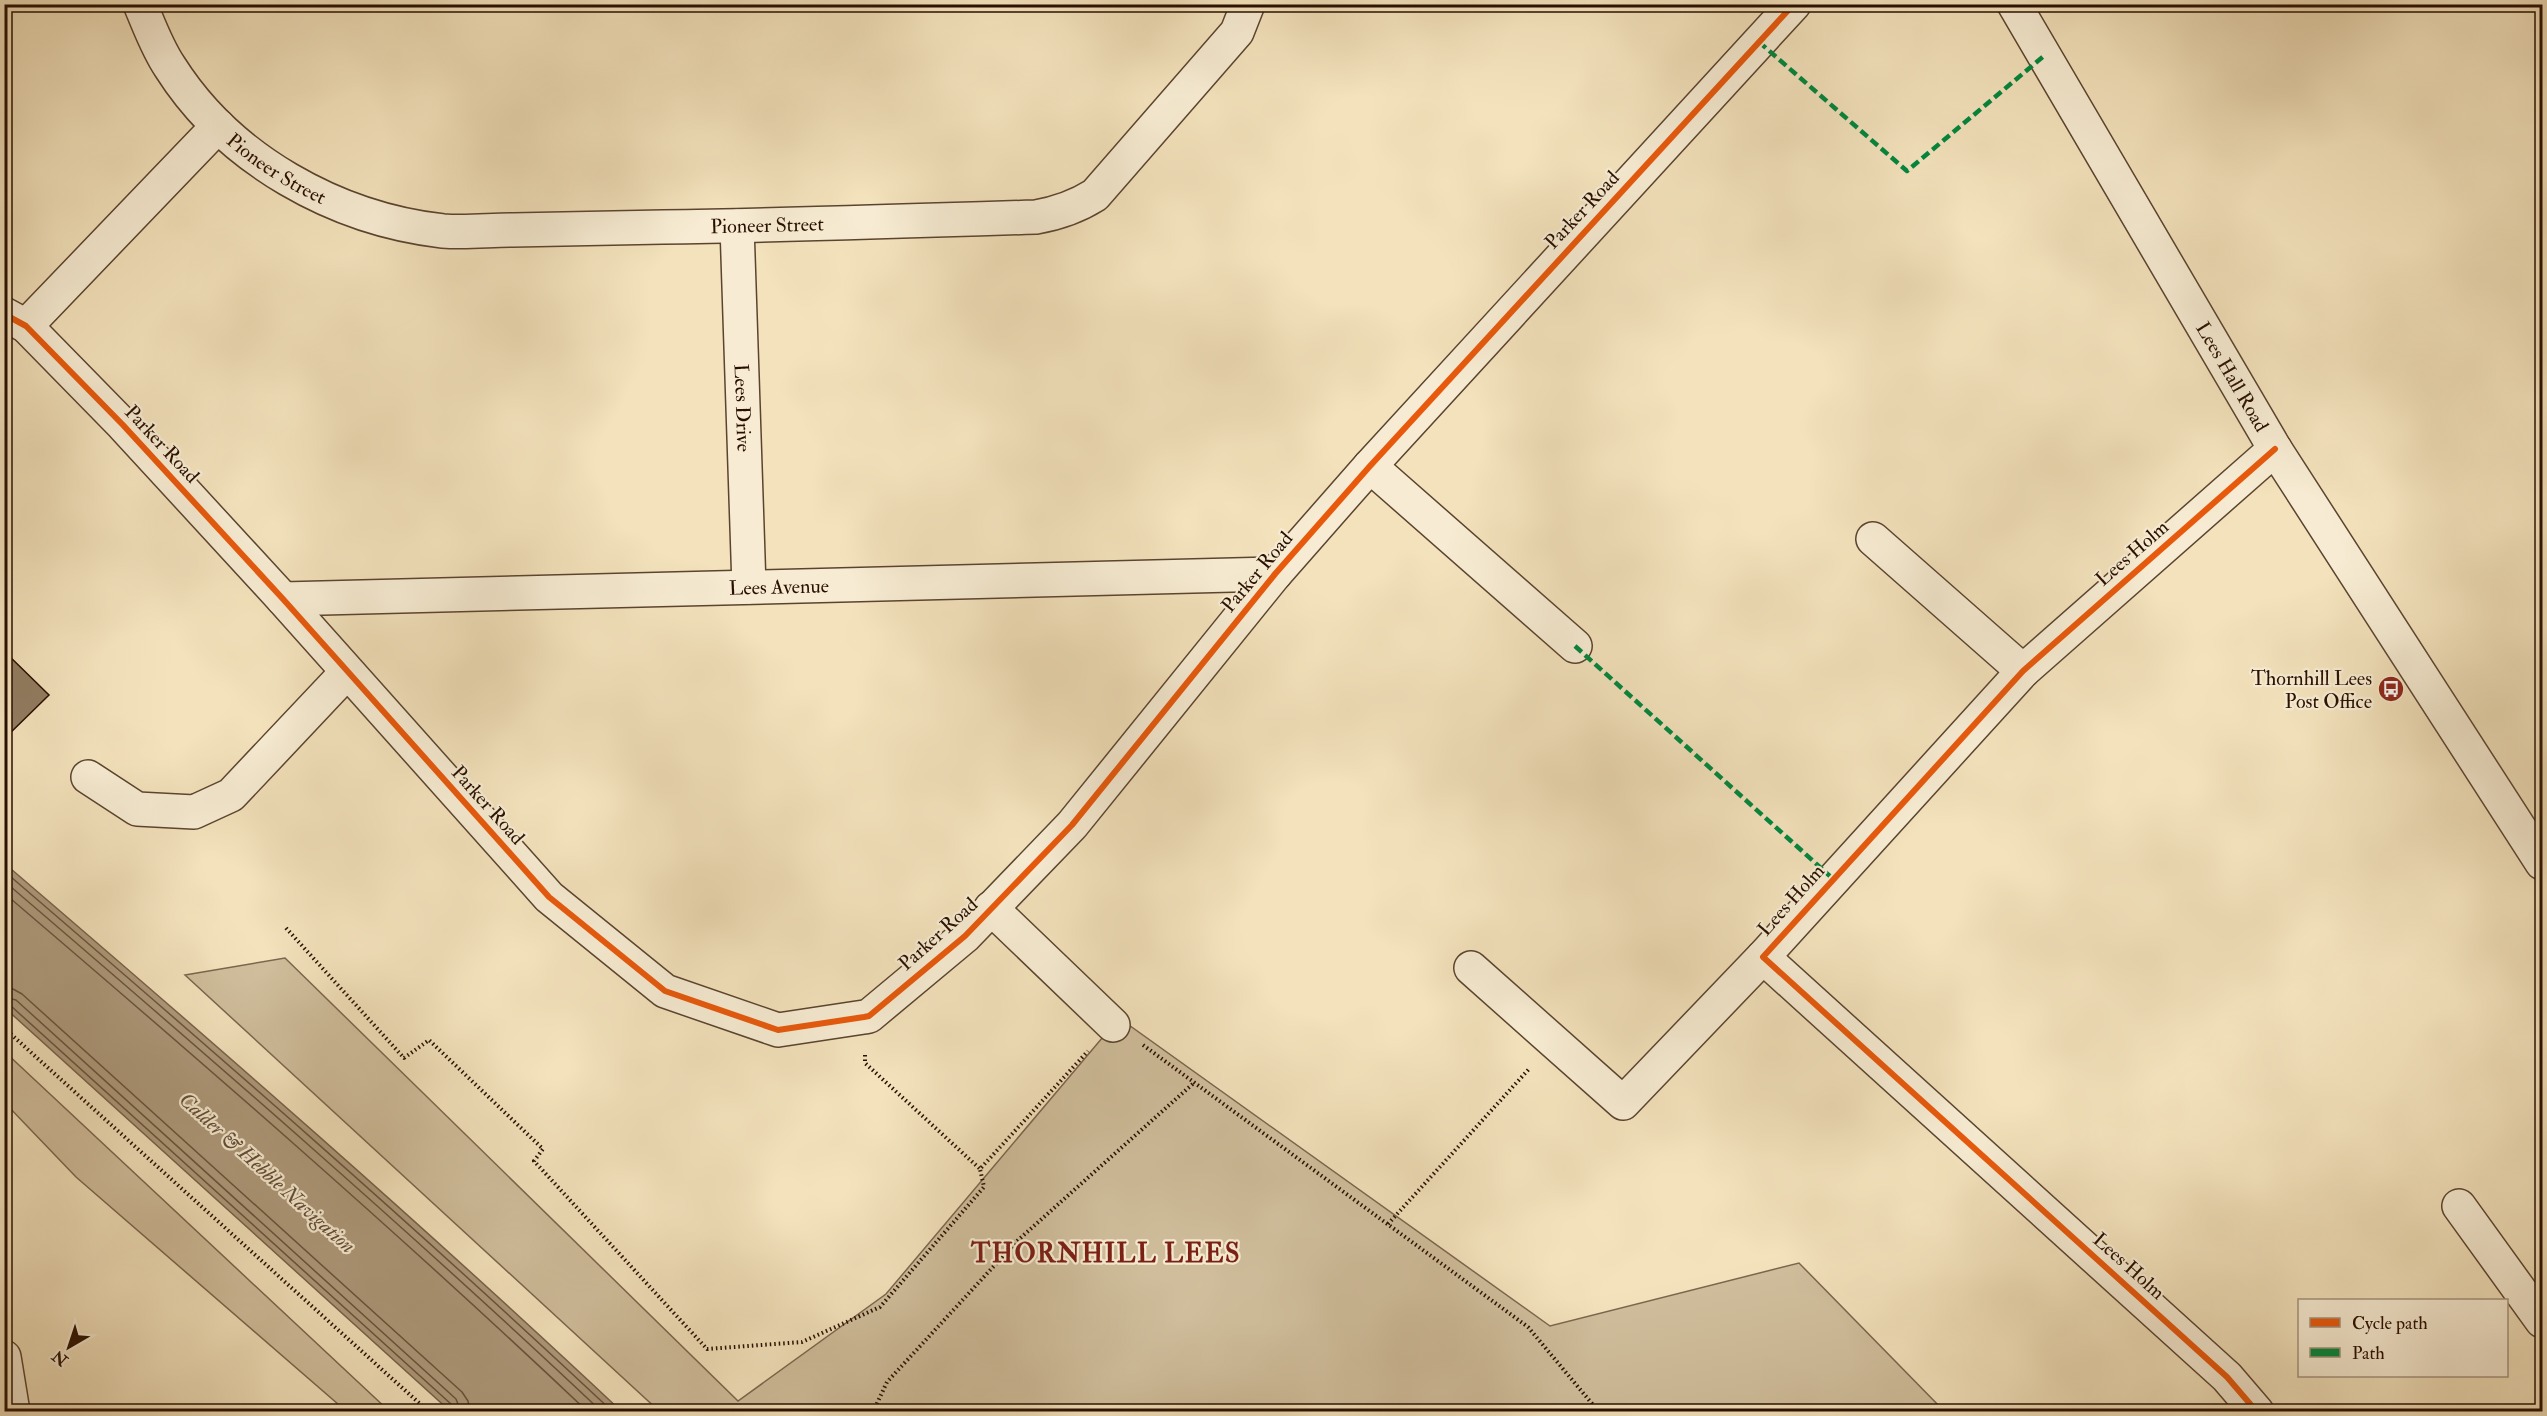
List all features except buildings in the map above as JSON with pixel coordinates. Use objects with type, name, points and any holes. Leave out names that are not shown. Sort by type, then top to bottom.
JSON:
[{"type":"street","name":"Pioneer Street","points":[[140,4],[169,66],[218,126],[267,166],[305,189],[346,207],[389,220],[444,231],[737,226],[1036,217],[1059,213],[1078,206],[1095,195],[1237,32],[1248,4]]},
{"type":"street","name":"Parker Road","points":[[121,225],[15,320],[123,425],[283,599],[549,897],[665,991],[778,1030],[869,1016],[965,936],[1072,825],[1275,574],[1370,466],[1794,4]]},
{"type":"street","name":"Lees Hall Road","points":[[2014,4],[2275,449],[2542,863]]},
{"type":"street","name":"Pioneer Street","points":[[121,225],[218,126]]},
{"type":"street","name":"Lees Drive","points":[[737,226],[750,587]]},
{"type":"street","name":"Lees Holm","points":[[1471,968],[1623,1103],[1763,957],[2023,671],[2275,449]]},
{"type":"street","points":[[1370,466],[1575,646]]},
{"type":"street","points":[[1873,539],[2023,671]]},
{"type":"street","name":"Lees Avenue","points":[[283,599],[1275,574]]},
{"type":"street","points":[[88,777],[137,809],[194,812],[231,795],[347,672]]},
{"type":"street","points":[[991,908],[1113,1025]]},
{"type":"street","name":"Lees Holm","points":[[1763,957],[2227,1377],[2257,1412]]},
{"type":"street","points":[[2459,1206],[2542,1321]]},
{"type":"street","points":[[4,1357],[13,1412]]},
{"type":"path","points":[[286,928],[404,1058],[429,1040],[543,1149],[534,1161],[707,1349],[802,1342],[880,1307],[984,1186],[980,1169],[865,1063]]},
{"type":"path","points":[[980,1169],[1113,1025],[1195,1082],[1528,1327],[1599,1412]]},
{"type":"path","points":[[4,1028],[429,1412]]},
{"type":"path","points":[[1388,1224],[1554,1041]]},
{"type":"path","points":[[873,1412],[887,1382],[1017,1242],[1195,1082]]},
{"type":"shaded area","points":[[285,958],[738,1401],[886,1294],[1119,1018],[1550,1326],[1799,1263],[1944,1411],[659,1411],[185,975]]},
{"type":"shaded area","points":[[5,1052],[389,1411],[346,1411],[76,1177],[5,1103]]},
{"type":"water","name":"Calder & Hebble Navigation","points":[[4,863],[316,1134],[470,1271],[621,1411],[450,1411],[5,1008]]},
{"type":"marked path","points":[[1759,42],[1907,171],[2045,55]]},
{"type":"marked path","points":[[1575,646],[1832,878]]},
{"type":"cycle path","points":[[4,314],[26,326],[123,425],[283,599],[549,897],[665,991],[778,1030],[864,1017],[869,1016],[965,936],[1072,825],[1275,574],[1370,466],[1794,4]]},
{"type":"cycle path","points":[[2257,1412],[2227,1377],[1763,957],[2023,671],[2275,449]]},
{"type":"place","name":"Thornhill Lees Post Office","points":[[2391,689]]},
{"type":"district","name":"THORNHILL LEES","points":[[1106,1254]]}]
